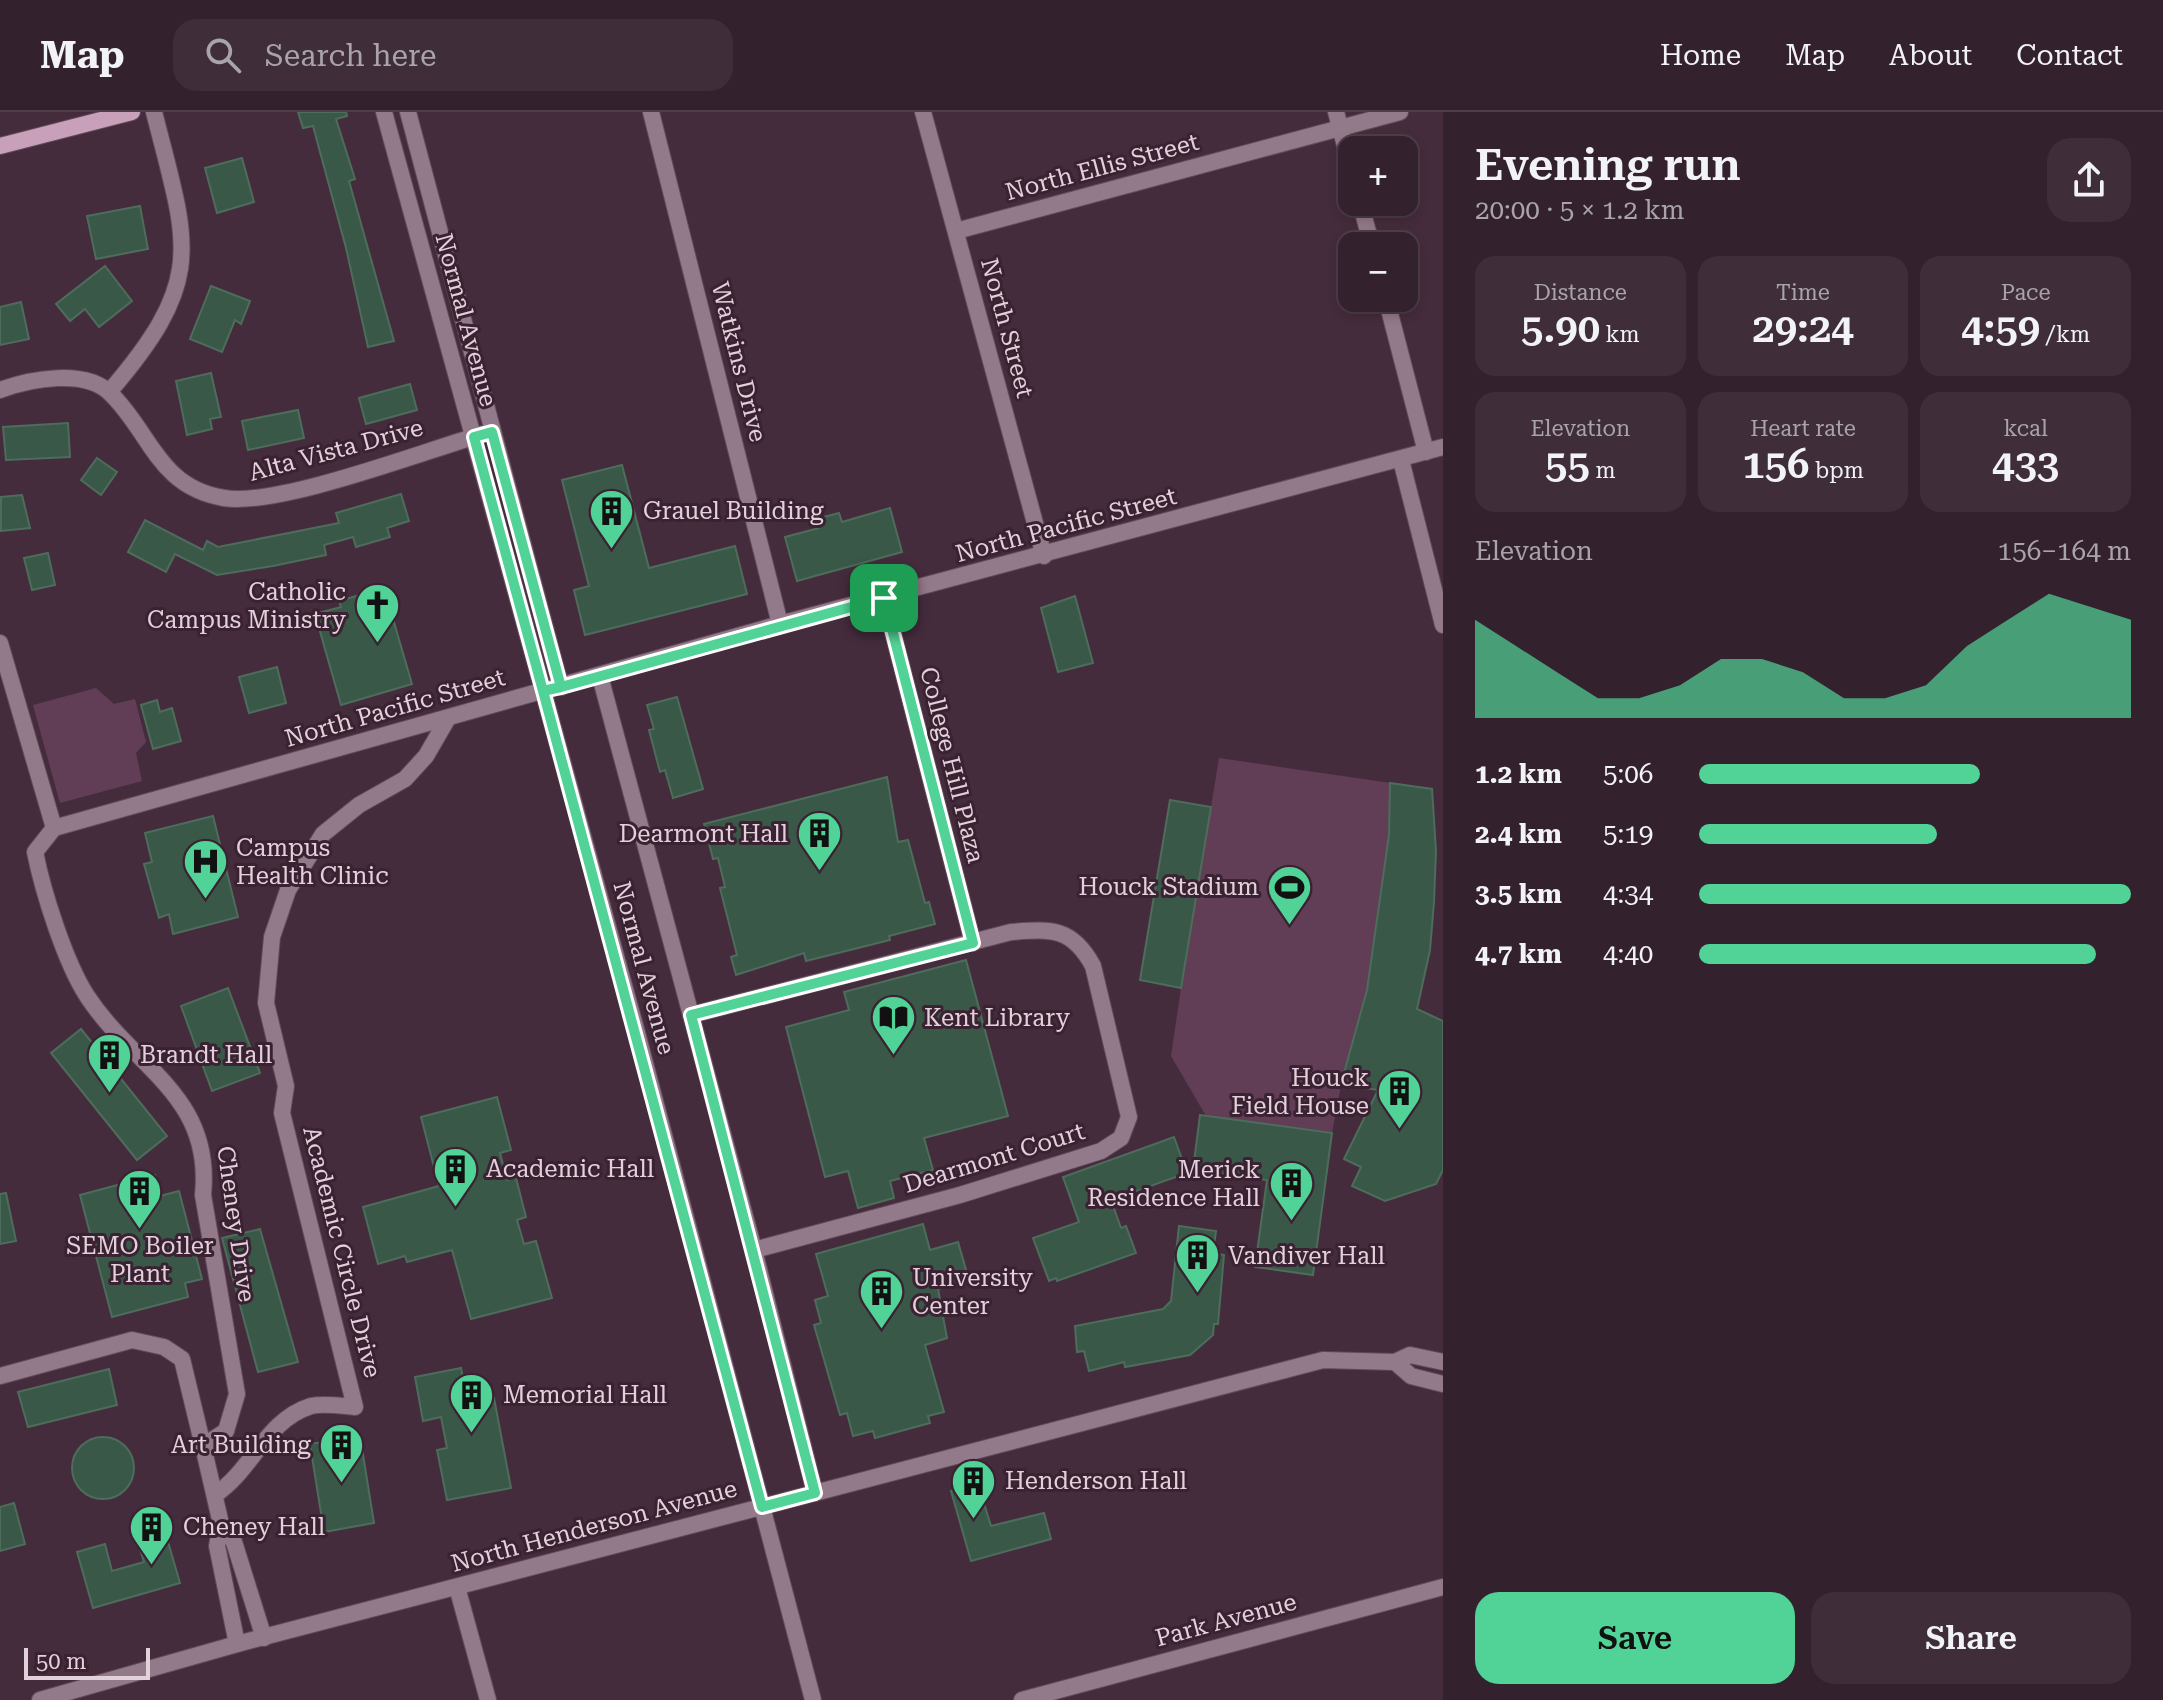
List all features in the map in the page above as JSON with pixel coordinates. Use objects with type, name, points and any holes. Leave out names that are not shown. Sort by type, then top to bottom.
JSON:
[{"type":"main road","points":[[0,146],[132,112]]},
{"type":"street","points":[[0,390],[32,381],[59,379],[84,381],[110,391],[160,326],[182,269],[181,221],[154,112]]},
{"type":"street","name":"Normal Avenue","points":[[384,112],[543,691],[813,1700]]},
{"type":"street","name":"Normal Avenue","points":[[408,112],[561,687]]},
{"type":"street","name":"Watkins Drive","points":[[651,112],[780,624]]},
{"type":"street","name":"North Street","points":[[923,112],[1044,556]]},
{"type":"street","name":"North Ellis Street","points":[[956,231],[1338,120],[1400,112]]},
{"type":"street","points":[[1390,312],[1426,452]]},
{"type":"street","name":"Alta Vista Drive","points":[[110,391],[166,469],[188,485],[228,499],[306,487],[492,432]]},
{"type":"street","name":"North Pacific Street","points":[[54,828],[780,624],[1443,447]]},
{"type":"street","points":[[1401,460],[1443,625]]},
{"type":"street","name":"College Hill Plaza","points":[[884,598],[973,943]]},
{"type":"street","points":[[0,643],[54,828]]},
{"type":"street","name":"Normal Avenue","points":[[600,676],[754,1250],[815,1493]]},
{"type":"street","name":"Academic Circle Drive","points":[[216,1494],[234,1482],[279,1422],[313,1406],[355,1407],[282,1113],[286,1086],[266,1003],[272,937],[288,890],[323,834],[359,805],[405,779],[426,756],[448,718]]},
{"type":"street","name":"Cheney Drive","points":[[54,828],[35,852],[43,891],[86,994],[120,1037],[181,1103],[200,1138],[206,1164],[203,1195],[237,1394],[226,1431],[203,1446]]},
{"type":"street","name":"Dearmont Court","points":[[691,1015],[1011,932],[1052,929],[1082,945],[1093,966],[1129,1117],[1121,1138],[1101,1151],[960,1195],[754,1250]]},
{"type":"street","points":[[0,1376],[132,1340],[164,1347],[182,1359],[216,1494],[221,1524],[217,1546],[237,1644]]},
{"type":"street","name":"North Henderson Avenue","points":[[40,1700],[81,1695],[237,1644],[1323,1360],[1395,1362],[1410,1355],[1443,1362]]},
{"type":"street","name":"North Henderson Avenue","points":[[1395,1362],[1411,1376],[1443,1384]]},
{"type":"street","points":[[221,1524],[234,1542],[264,1638]]},
{"type":"street","points":[[457,1587],[488,1700]]},
{"type":"street","name":"Park Avenue","points":[[1022,1700],[1443,1587]]},
{"type":"shaded area","points":[[96,688],[114,704],[135,699],[146,742],[136,753],[142,781],[60,803],[33,705]]},
{"type":"shaded area","name":"Houck Stadium","points":[[1219,758],[1432,789],[1432,907],[1429,943],[1415,1014],[1385,1091],[1341,1085],[1332,1133],[1206,1116],[1171,1056],[1181,988],[1140,980],[1170,800],[1211,807]]},
{"type":"building","points":[[298,112],[346,112],[347,116],[336,119],[355,179],[349,181],[394,341],[368,347],[346,248],[313,126],[303,128]]},
{"type":"building","points":[[242,158],[254,202],[217,213],[205,168]]},
{"type":"building","points":[[140,206],[148,249],[96,259],[87,216]]},
{"type":"building","points":[[105,266],[132,301],[99,327],[85,309],[70,321],[56,304]]},
{"type":"building","points":[[211,286],[250,301],[241,324],[235,320],[222,352],[190,339]]},
{"type":"building","points":[[21,302],[29,339],[0,345],[0,307]]},
{"type":"building","points":[[211,373],[221,417],[210,419],[212,429],[187,435],[176,381]]},
{"type":"building","points":[[410,384],[417,410],[366,424],[359,398]]},
{"type":"building","points":[[298,410],[304,438],[248,450],[242,421]]},
{"type":"building","points":[[68,423],[70,457],[6,460],[3,427]]},
{"type":"building","points":[[97,458],[117,472],[101,495],[81,480]]},
{"type":"building","name":"Grauel Building","points":[[622,465],[649,568],[735,546],[747,594],[585,635],[574,590],[589,586],[562,480]]},
{"type":"building","points":[[401,494],[409,521],[387,528],[390,537],[356,547],[353,537],[324,545],[326,555],[217,575],[175,554],[166,572],[128,552],[145,520],[203,550],[207,541],[218,547],[339,523],[336,513]]},
{"type":"building","points":[[22,495],[30,528],[1,531],[1,497]]},
{"type":"building","points":[[890,508],[902,552],[797,581],[785,537],[819,528],[816,519],[839,513],[842,522]]},
{"type":"building","points":[[48,553],[55,585],[32,590],[24,558]]},
{"type":"building","name":"Catholic Campus Ministry","points":[[384,588],[412,684],[341,705],[315,614],[341,607],[339,601]]},
{"type":"building","points":[[1075,596],[1093,663],[1058,672],[1041,608]]},
{"type":"building","points":[[277,667],[286,703],[249,713],[239,677]]},
{"type":"building","points":[[677,697],[703,789],[673,798],[665,770],[660,772],[649,730],[654,729],[647,705]]},
{"type":"building","points":[[157,700],[160,712],[172,708],[181,741],[153,749],[141,705]]},
{"type":"building","name":"Dearmont Hall","points":[[887,777],[898,842],[908,840],[925,903],[929,902],[935,924],[889,936],[890,940],[806,961],[804,953],[736,975],[731,957],[737,955],[720,888],[725,887],[718,858],[713,859],[704,824]]},
{"type":"building","points":[[1390,783],[1432,789],[1436,851],[1434,902],[1430,950],[1417,1009],[1443,1021],[1443,1170],[1436,1184],[1385,1201],[1352,1186],[1361,1167],[1344,1159],[1378,1090],[1341,1084],[1367,990],[1389,835]]},
{"type":"building","points":[[1170,800],[1211,807],[1181,988],[1140,980]]},
{"type":"building","points":[[213,816],[238,917],[173,934],[169,914],[159,918],[144,864],[152,862],[145,833]]},
{"type":"building","name":"Kent Library","points":[[966,960],[1008,1116],[924,1138],[933,1170],[890,1181],[894,1198],[858,1208],[848,1171],[825,1177],[786,1027],[849,1010],[844,992]]},
{"type":"building","points":[[228,988],[260,1073],[212,1091],[181,1006]]},
{"type":"building","name":"Brandt Hall","points":[[81,1029],[167,1136],[137,1160],[51,1053]]},
{"type":"building","name":"Academic Hall","points":[[497,1097],[511,1150],[500,1153],[507,1180],[516,1178],[526,1217],[517,1220],[524,1244],[536,1241],[552,1298],[471,1319],[452,1250],[407,1262],[405,1256],[378,1264],[363,1207],[439,1186],[421,1117]]},
{"type":"building","name":"Merick Residence Hall","points":[[1200,1115],[1332,1133],[1313,1275],[1255,1267],[1267,1180],[1193,1170]]},
{"type":"building","points":[[1174,1137],[1187,1173],[1111,1200],[1121,1228],[1126,1226],[1136,1253],[1057,1281],[1056,1278],[1049,1281],[1033,1238],[1079,1222],[1063,1177]]},
{"type":"building","name":"SEMO Boiler Plant","points":[[155,1175],[160,1196],[179,1191],[202,1279],[185,1283],[188,1297],[112,1317],[80,1195]]},
{"type":"building","points":[[6,1193],[16,1241],[0,1244],[0,1194]]},
{"type":"building","name":"University Center","points":[[923,1224],[930,1250],[958,1242],[969,1280],[938,1289],[947,1338],[925,1345],[944,1412],[928,1416],[930,1423],[875,1438],[873,1431],[853,1436],[847,1413],[840,1415],[814,1325],[821,1323],[815,1300],[828,1296],[816,1254]]},
{"type":"building","name":"Vandiver Hall","points":[[1179,1226],[1216,1231],[1213,1253],[1224,1255],[1218,1324],[1214,1324],[1213,1335],[1190,1355],[1125,1367],[1124,1362],[1089,1371],[1084,1351],[1077,1352],[1075,1326],[1163,1309],[1171,1301]]},
{"type":"building","points":[[260,1229],[298,1362],[258,1372],[222,1238]]},
{"type":"building","name":"Memorial Hall","points":[[461,1368],[468,1403],[494,1398],[511,1488],[447,1500],[437,1450],[447,1448],[441,1417],[423,1421],[415,1377]]},
{"type":"building","points":[[109,1369],[117,1405],[28,1427],[18,1392]]},
{"type":"building","name":"Art Building","points":[[360,1436],[374,1523],[324,1532],[310,1444]]},
{"type":"building","points":[[103,1437],[115,1439],[125,1446],[132,1456],[132,1480],[125,1490],[115,1497],[103,1499],[91,1497],[81,1490],[74,1480],[72,1468],[74,1456],[81,1446],[91,1439]]},
{"type":"building","name":"Henderson Hall","points":[[978,1484],[991,1526],[1044,1513],[1051,1539],[971,1561],[951,1491]]},
{"type":"building","points":[[14,1503],[25,1544],[0,1551],[0,1507]]},
{"type":"building","name":"Cheney Hall","points":[[164,1528],[180,1583],[93,1608],[77,1552],[105,1544],[112,1571],[144,1562],[136,1536]]},
{"type":"place","name":"Grauel Building","points":[[612,550]]},
{"type":"place","name":"Catholic Campus Ministry","points":[[377,645]]},
{"type":"place","name":"Dearmont Hall","points":[[819,873]]},
{"type":"place","name":"Campus Health Clinic","points":[[205,901]]},
{"type":"place","name":"Houck Stadium","points":[[1290,926]]},
{"type":"place","name":"Kent Library","points":[[893,1057]]},
{"type":"place","name":"Brandt Hall","points":[[109,1094]]},
{"type":"place","name":"Houck Field House","points":[[1400,1131]]},
{"type":"place","name":"Academic Hall","points":[[455,1208]]},
{"type":"place","name":"Merick Residence Hall","points":[[1291,1223]]},
{"type":"place","name":"SEMO Boiler Plant","points":[[140,1231]]},
{"type":"place","name":"Vandiver Hall","points":[[1197,1295]]},
{"type":"place","name":"University Center","points":[[881,1331]]},
{"type":"place","name":"Memorial Hall","points":[[472,1434]]},
{"type":"place","name":"Art Building","points":[[342,1484]]},
{"type":"place","name":"Henderson Hall","points":[[974,1520]]},
{"type":"place","name":"Cheney Hall","points":[[152,1566]]},
{"type":"route","points":[[884,598],[780,624],[561,687],[543,691],[474,437],[492,432],[561,687],[543,691],[762,1507],[815,1493],[691,1015],[973,943],[884,598]]}]
